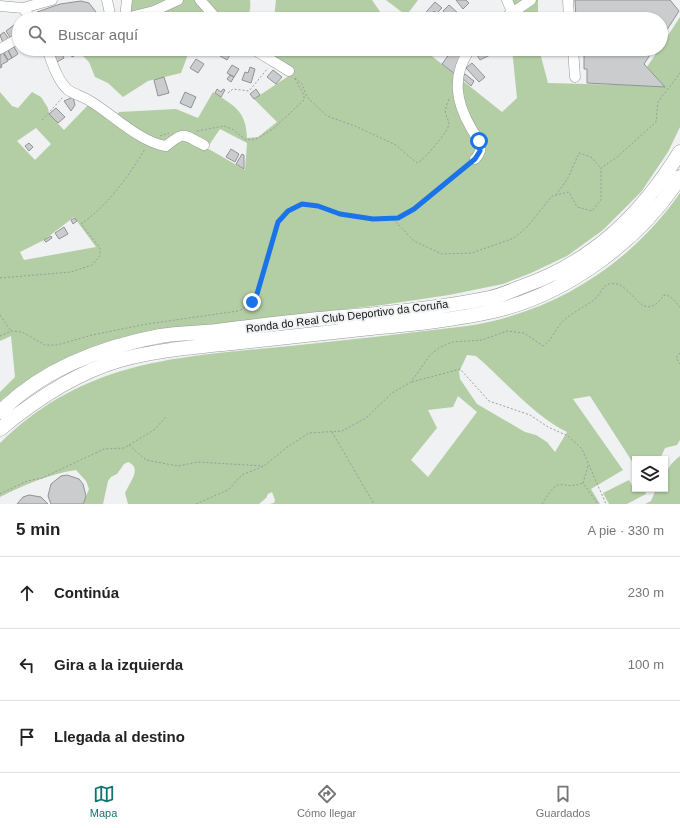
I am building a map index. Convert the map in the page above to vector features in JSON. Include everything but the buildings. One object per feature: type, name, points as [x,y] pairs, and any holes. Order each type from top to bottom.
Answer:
[{"type":"highway","name":"Ronda do Real Club Deportivo da Coruña","points":[[0,412],[8,403],[50,375],[82,358],[160,336],[414,310],[491,298],[540,280],[585,256],[617,232],[661,182],[680,152]]},
{"type":"highway","name":"Ronda do Real Club Deportivo da Coruña","points":[[0,429],[26,407],[71,379],[119,360],[165,350],[460,317],[496,311],[529,299],[570,281],[612,253],[642,224],[680,177]]},
{"type":"street","points":[[0,6],[23,8],[52,0]]},
{"type":"street","points":[[107,0],[110,12]]},
{"type":"street","points":[[125,12],[127,0]]},
{"type":"street","points":[[150,12],[178,0]]},
{"type":"street","points":[[200,0],[211,12]]},
{"type":"street","points":[[507,0],[512,12],[531,0]]},
{"type":"street","points":[[568,0],[569,12]]},
{"type":"street","points":[[23,8],[26,12]]},
{"type":"street","points":[[0,50],[12,42]]},
{"type":"street","points":[[50,56],[63,83],[69,90],[88,99],[139,135],[166,146],[177,136],[182,135],[204,145]]},
{"type":"street","points":[[265,56],[291,74]]},
{"type":"street","points":[[466,56],[463,62],[457,86],[458,101],[479,141],[480,151],[475,159]]},
{"type":"street","points":[[574,56],[575,77]]},
{"type":"path","points":[[228,93],[233,89],[249,91],[253,88],[273,61]]},
{"type":"path","points":[[601,168],[616,158],[656,122],[658,102],[680,73]]},
{"type":"path","points":[[291,74],[302,84],[307,98],[327,116],[356,126],[396,145],[417,163],[425,158],[432,146],[447,131],[449,124],[445,114],[446,109],[457,86]]},
{"type":"path","points":[[191,131],[205,131],[224,126],[232,129],[246,140],[256,139],[273,128],[304,100],[304,95],[291,74]]},
{"type":"path","points":[[42,120],[69,90]]},
{"type":"path","points":[[0,278],[20,275],[71,272],[92,265],[100,256],[100,248],[82,224],[95,214],[114,191],[150,140],[170,132]]},
{"type":"path","points":[[392,218],[414,241],[442,254],[472,253],[514,238],[527,227],[552,196],[555,196],[569,192],[577,207],[592,211],[601,200],[601,168],[591,157],[579,153],[568,178],[555,196]]},
{"type":"path","points":[[0,336],[11,331],[22,332],[45,345],[57,345],[92,335],[147,324],[238,311],[246,308],[257,294],[278,222],[288,211],[302,204],[318,206],[347,215],[373,219],[398,218],[414,209],[475,159]]},
{"type":"path","points":[[411,382],[430,355],[439,348],[452,342],[482,340],[507,331],[517,331],[524,333],[543,346],[548,343],[562,322],[595,299],[603,288],[609,284],[621,286],[645,307],[657,304],[664,295],[667,295],[672,297],[680,307]]},
{"type":"path","points":[[0,315],[11,331]]},
{"type":"path","points":[[680,353],[676,358],[680,364]]},
{"type":"path","points":[[196,504],[228,490],[242,475],[264,466],[286,448],[309,433],[342,431],[366,418],[392,393],[411,382],[460,369],[489,400],[530,415],[548,427],[568,436],[582,449],[606,504]]},
{"type":"path","points":[[0,494],[27,481],[42,478],[104,449],[124,448],[154,430],[166,417]]},
{"type":"path","points":[[332,431],[374,504]]},
{"type":"path","points":[[129,445],[146,460],[178,466],[198,462],[264,466]]},
{"type":"path","points":[[588,465],[584,483],[598,504]]},
{"type":"path","points":[[542,504],[554,485],[560,483],[573,486],[584,483]]},
{"type":"green space","points":[[130,0],[250,0],[249,12],[127,12]]},
{"type":"green space","points":[[276,0],[372,0],[380,12],[275,12]]},
{"type":"green space","points":[[386,0],[418,0],[409,12],[402,12]]},
{"type":"green space","points":[[505,0],[538,0],[538,12],[507,12]]},
{"type":"green space","points":[[680,17],[680,127],[668,152],[641,192],[603,230],[567,256],[503,284],[449,295],[382,305],[141,333],[103,344],[49,368],[32,378],[0,401],[0,392],[15,377],[11,336],[0,341],[0,92],[12,106],[18,108],[32,92],[41,97],[48,108],[49,114],[64,130],[90,103],[116,116],[119,112],[176,109],[198,118],[213,92],[238,110],[244,121],[247,138],[258,137],[277,122],[254,99],[290,75],[259,56],[432,56],[502,112],[517,98],[513,56],[541,56],[548,83],[664,86],[647,67],[654,56],[668,56],[668,35]],"holes":[[[36,128],[51,144],[35,160],[17,141]],[[220,129],[247,143],[245,170],[207,148]],[[74,217],[96,247],[24,260],[20,252],[44,240]]]},
{"type":"green space","points":[[83,56],[187,56],[181,73],[148,81],[123,97],[108,83],[95,77],[89,62]]},
{"type":"green space","points":[[680,193],[680,440],[677,445],[665,448],[661,456],[632,456],[632,461],[590,396],[573,399],[623,470],[591,489],[600,504],[269,504],[274,503],[275,500],[272,492],[268,494],[259,504],[128,504],[125,493],[135,472],[132,465],[128,462],[124,464],[117,474],[111,477],[108,481],[103,504],[83,504],[89,489],[86,481],[76,470],[37,480],[0,497],[0,443],[33,415],[66,394],[100,378],[135,367],[172,359],[467,326],[499,320],[530,310],[587,282],[638,242],[660,219]],"holes":[[[467,355],[476,356],[532,408],[543,417],[567,432],[555,452],[547,442],[536,435],[525,432],[477,404],[460,379],[459,372]],[[458,396],[477,412],[428,477],[411,460],[437,428],[428,410],[453,407]]]},
{"type":"green space","points":[[680,456],[680,504],[645,504],[651,501],[655,492],[668,492],[668,470],[672,463]]},
{"type":"green space","points":[[629,480],[632,486],[632,492],[645,492],[646,494],[627,504],[609,504],[603,493]]},
{"type":"route","points":[[252,302],[257,294],[278,222],[288,211],[302,204],[318,206],[340,214],[373,219],[398,218],[414,209],[475,159],[480,151],[479,141]]}]
